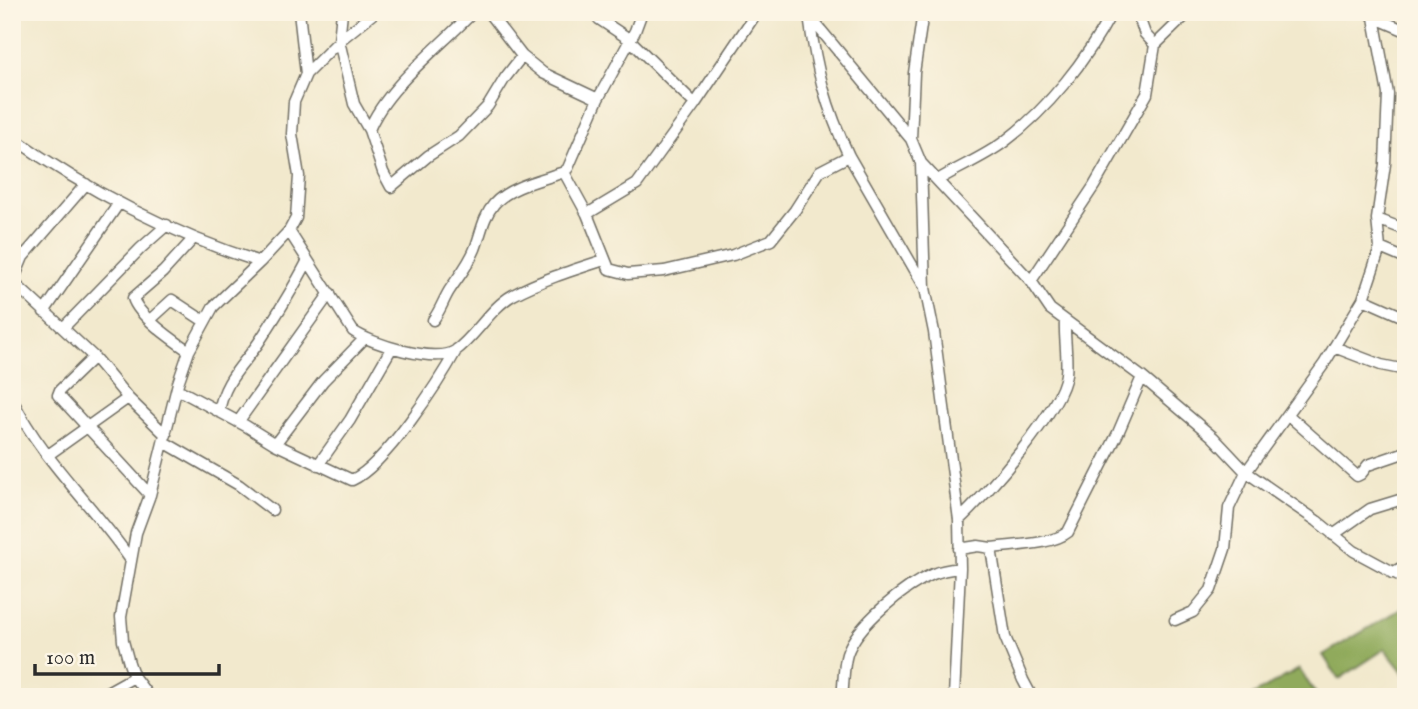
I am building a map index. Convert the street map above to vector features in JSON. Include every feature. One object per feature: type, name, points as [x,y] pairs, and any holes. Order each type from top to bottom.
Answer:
[{"type":"street","points":[[299,12],[306,74]]},
{"type":"street","points":[[342,12],[339,41],[354,104],[369,130],[391,187],[428,156],[459,136],[488,106],[522,57]]},
{"type":"street","points":[[149,697],[134,677],[123,641],[121,617],[136,533],[189,351],[213,307],[261,262],[289,231],[296,218],[299,176],[292,134],[294,102],[306,74],[339,41],[375,12]]},
{"type":"street","points":[[369,130],[384,103],[473,12]]},
{"type":"street","points":[[488,12],[522,57],[543,73],[598,99]]},
{"type":"street","points":[[594,12],[599,19],[629,39],[695,104]]},
{"type":"street","points":[[433,320],[465,271],[475,251],[485,218],[495,204],[506,195],[564,172],[642,12]]},
{"type":"street","points":[[587,214],[637,184],[757,12]]},
{"type":"street","points":[[911,139],[914,73],[923,12]]},
{"type":"street","points":[[937,180],[1002,144],[1035,117],[1070,75],[1112,12]]},
{"type":"street","points":[[1137,12],[1145,34],[1155,45]]},
{"type":"street","points":[[1031,281],[1094,186],[1146,94],[1155,45],[1189,12]]},
{"type":"street","points":[[807,14],[911,139],[921,163],[1031,281],[1050,309],[1142,377],[1213,437],[1247,472],[1353,551],[1406,579]]},
{"type":"street","points":[[807,14],[821,86],[849,156],[925,288]]},
{"type":"street","points":[[1373,14],[1406,31]]},
{"type":"street","points":[[1175,620],[1193,612],[1211,590],[1225,549],[1229,508],[1247,472],[1334,347],[1363,299],[1380,248],[1377,219],[1385,164],[1388,94],[1373,14]]},
{"type":"street","points":[[12,137],[38,156],[120,203],[192,239],[261,262]]},
{"type":"street","points":[[564,172],[587,214],[609,269],[628,274],[664,271],[733,255],[771,240],[820,172],[849,156]]},
{"type":"street","points":[[921,163],[925,288],[934,332],[959,520],[960,568],[954,697]]},
{"type":"street","points":[[86,184],[23,257],[12,281],[94,357],[165,439],[239,485],[272,510]]},
{"type":"street","points":[[44,312],[120,203]]},
{"type":"street","points":[[1377,219],[1406,230]]},
{"type":"street","points":[[63,328],[167,225]]},
{"type":"street","points":[[289,231],[353,331],[364,339],[391,349],[445,355],[457,349]]},
{"type":"street","points":[[189,351],[150,320],[138,308],[133,298],[158,278],[192,239]]},
{"type":"street","points":[[12,245],[23,257]]},
{"type":"street","points":[[1380,248],[1406,259]]},
{"type":"street","points":[[177,389],[275,444],[352,481],[363,474],[400,434],[430,394],[457,349],[511,296],[604,260]]},
{"type":"street","points":[[219,412],[222,393],[293,290],[307,262]]},
{"type":"street","points":[[238,422],[330,293]]},
{"type":"street","points":[[1363,299],[1406,318]]},
{"type":"street","points":[[150,320],[172,300],[204,321]]},
{"type":"street","points":[[959,520],[998,481],[1059,398],[1066,375],[1065,320]]},
{"type":"street","points":[[275,444],[323,381],[364,339]]},
{"type":"street","points":[[1334,347],[1381,365],[1406,370]]},
{"type":"street","points":[[318,465],[350,419],[391,349]]},
{"type":"street","points":[[94,357],[58,392],[149,495]]},
{"type":"street","points":[[959,549],[978,546],[991,548],[1063,537],[1118,433],[1142,377]]},
{"type":"street","points":[[48,455],[86,425],[128,398]]},
{"type":"street","points":[[12,399],[16,416],[105,522],[130,559]]},
{"type":"street","points":[[1288,415],[1357,476],[1368,465],[1406,452]]},
{"type":"street","points":[[1334,535],[1370,509],[1406,498]]},
{"type":"street","points":[[991,548],[1005,637],[1032,697]]},
{"type":"street","points":[[1392,573],[1406,565]]},
{"type":"street","points":[[842,697],[848,653],[853,641],[878,611],[917,582],[936,572],[960,568]]},
{"type":"street","points":[[98,697],[134,677]]},
{"type":"green space","points":[[1406,606],[1406,676],[1385,649],[1339,679],[1323,655]]},
{"type":"green space","points":[[1299,669],[1318,697],[1251,697],[1253,695]]}]
